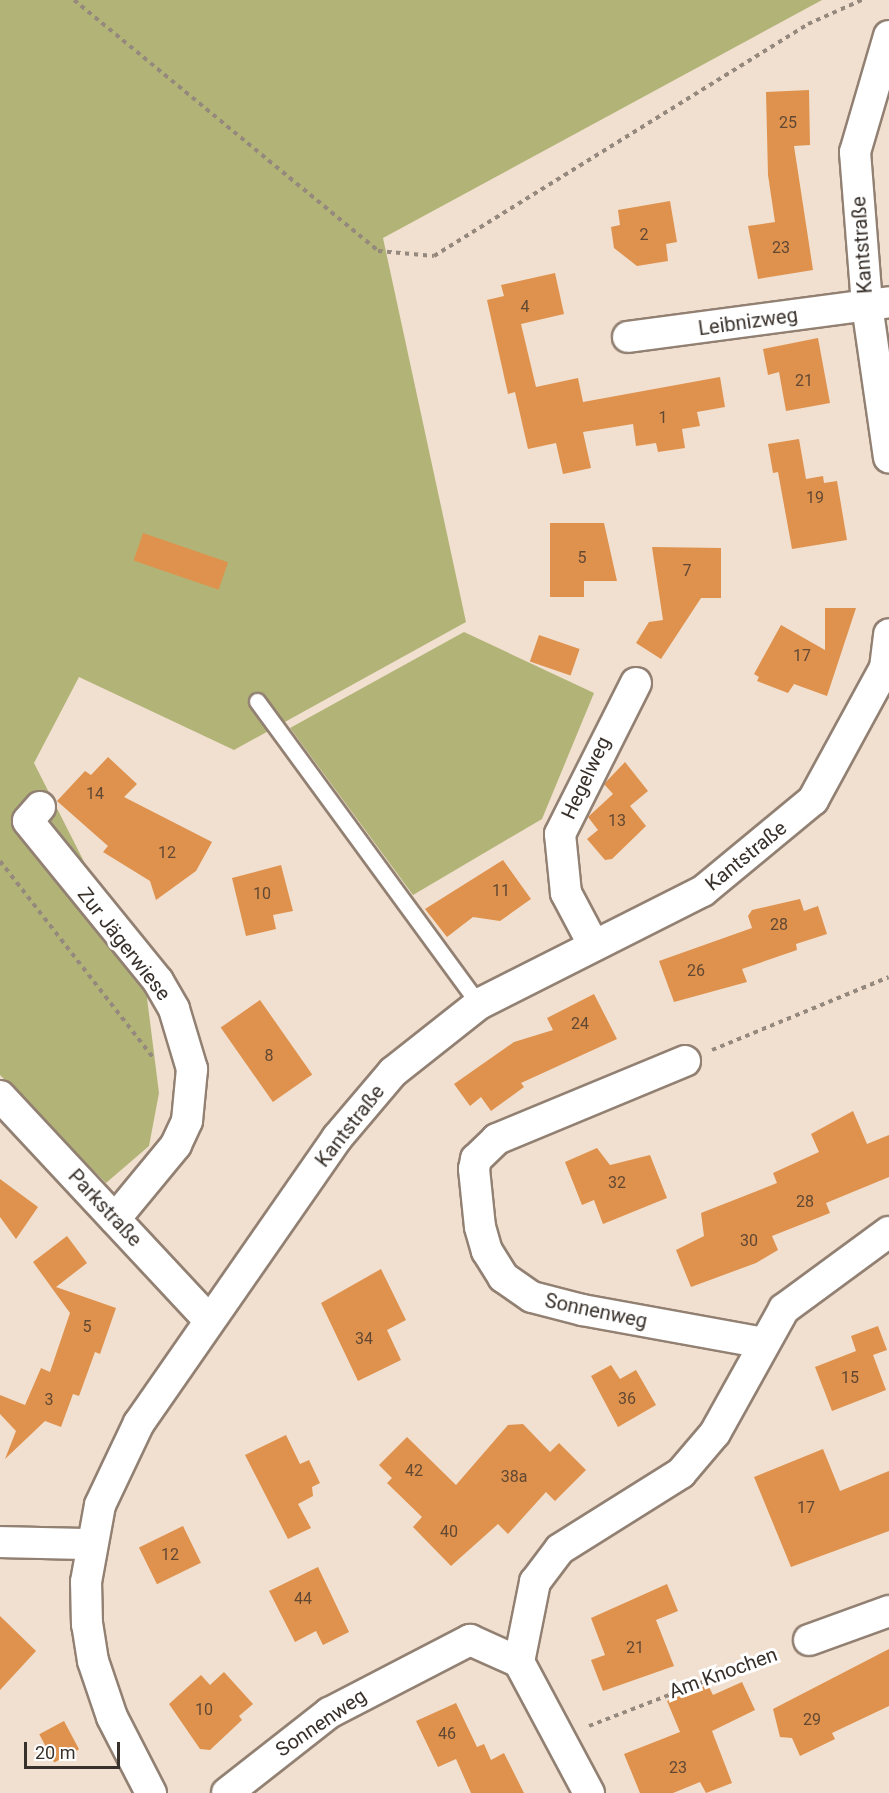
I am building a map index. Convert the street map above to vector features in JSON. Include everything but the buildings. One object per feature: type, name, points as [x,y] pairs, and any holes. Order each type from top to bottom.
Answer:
[{"type":"street","name":"Kantstraße","points":[[889,36],[855,152],[878,304],[889,457]]},
{"type":"street","name":"Leibnizweg","points":[[628,337],[878,304]]},
{"type":"street","name":"Kantstraße","points":[[151,1793],[112,1717],[93,1660],[87,1592],[91,1544],[100,1505],[139,1423],[337,1138],[393,1072],[479,1004],[593,944],[703,891],[813,800],[885,668],[889,634]]},
{"type":"street","name":"Hegelweg","points":[[593,944],[566,892],[560,834],[636,683]]},
{"type":"street","name":"Zur Jägerwiese","points":[[40,807],[28,821],[158,981],[174,1009],[192,1069],[187,1121],[176,1145],[115,1219]]},
{"type":"street","name":"Sonnenweg","points":[[685,1061],[497,1139],[476,1159],[474,1169],[480,1227],[487,1251],[503,1277],[532,1296],[582,1310],[763,1343]]},
{"type":"street","name":"Parkstraße","points":[[0,1096],[209,1320]]},
{"type":"street","points":[[589,1793],[558,1739],[519,1662],[526,1610],[544,1565],[560,1549],[681,1473],[715,1433],[763,1343],[784,1309],[889,1232]]},
{"type":"street","points":[[0,1542],[91,1544]]},
{"type":"street","points":[[809,1640],[889,1611]]},
{"type":"street","name":"Sonnenweg","points":[[226,1793],[329,1713],[470,1640],[519,1662]]},
{"type":"lane","points":[[257,701],[479,1004]]},
{"type":"path","points":[[74,0],[378,251],[434,256],[808,24],[862,0]]},
{"type":"path","points":[[0,861],[161,1069]]},
{"type":"path","points":[[685,1061],[889,977]]},
{"type":"path","name":"Am Knochen","points":[[558,1739],[809,1640]]},
{"type":"green space","points":[[0,0],[822,0],[383,238],[466,622],[234,750],[79,677],[34,763],[145,982],[159,1093],[149,1146],[106,1183],[0,1075]]},
{"type":"green space","points":[[464,632],[594,693],[542,819],[413,895],[290,728]]}]
